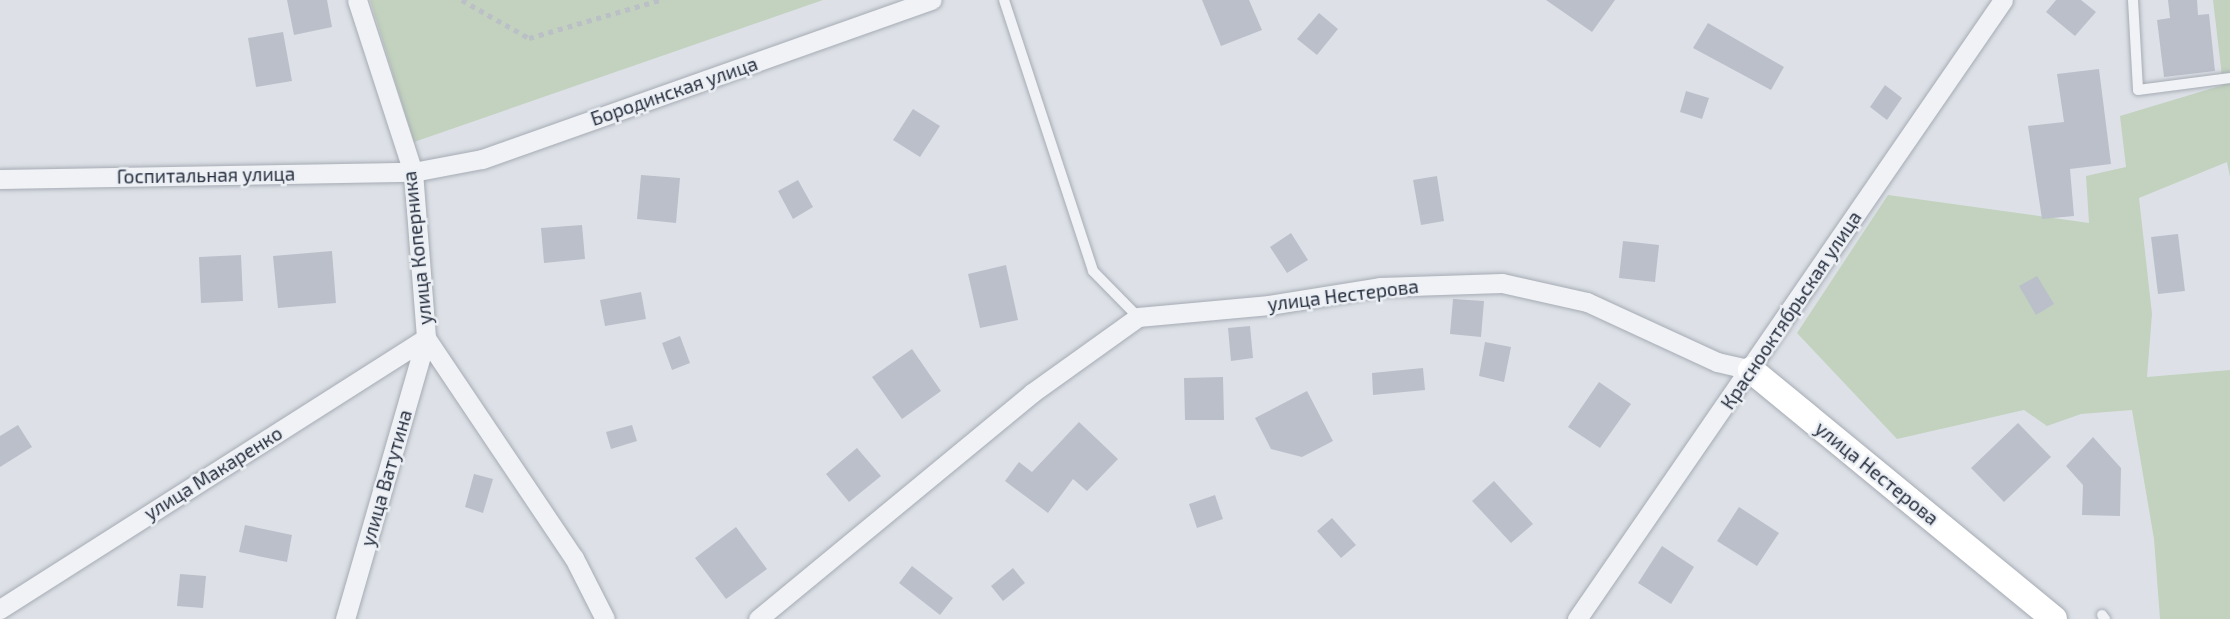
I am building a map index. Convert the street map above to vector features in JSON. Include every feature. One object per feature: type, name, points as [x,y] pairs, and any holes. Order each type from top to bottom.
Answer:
[{"type":"street","name":"улица Коперника","points":[[357,0],[412,172],[426,338],[574,558],[605,619]]},
{"type":"street","name":"Бородинская улица","points":[[412,172],[482,159],[932,0]]},
{"type":"street","name":"Краснооктябрьская улица","points":[[1577,619],[1751,370],[2003,0]]},
{"type":"street","name":"Госпитальная улица","points":[[0,179],[412,172]]},
{"type":"street","name":"улица Нестерова","points":[[1139,317],[1269,305],[1380,287],[1502,283],[1587,302],[1717,362],[1751,370],[2054,619]]},
{"type":"street","points":[[758,619],[1032,393],[1139,317]]},
{"type":"street","name":"улица Макаренко","points":[[0,609],[426,338]]},
{"type":"street","name":"улица Ватутина","points":[[345,619],[426,338]]},
{"type":"lane","points":[[1004,0],[1093,271],[1139,317]]},
{"type":"lane","points":[[2133,0],[2138,90],[2230,78]]},
{"type":"path","points":[[462,0],[529,37],[660,0]]},
{"type":"green space","points":[[370,0],[823,0],[414,142]]},
{"type":"green space","points":[[2213,0],[2230,0],[2230,177],[2227,162],[2139,198],[2152,314],[2147,377],[2230,370],[2230,619],[2160,619],[2154,539],[2132,410],[2081,414],[2047,426],[2024,410],[1897,439],[1797,333],[1888,195],[2089,223],[2086,176],[2126,167],[2120,116],[2223,85]]},
{"type":"building","points":[[287,0],[327,0],[332,27],[294,35]]},
{"type":"building","points":[[1202,0],[1249,0],[1262,30],[1221,46]]},
{"type":"building","points":[[1546,0],[1615,0],[1592,32]]},
{"type":"building","points":[[2056,0],[2081,0],[2096,12],[2075,36],[2046,12]]},
{"type":"building","points":[[2168,0],[2197,0],[2198,15],[2209,14],[2215,71],[2164,77],[2157,20],[2170,18]]},
{"type":"building","points":[[1319,13],[1338,29],[1317,55],[1297,39]]},
{"type":"building","points":[[1708,23],[1784,67],[1771,90],[1693,48]]},
{"type":"building","points":[[283,32],[292,81],[256,87],[248,38]]},
{"type":"building","points":[[2099,69],[2111,164],[2070,169],[2074,216],[2042,219],[2028,126],[2064,122],[2057,74]]},
{"type":"building","points":[[1885,85],[1902,98],[1887,120],[1870,107]]},
{"type":"building","points":[[1686,91],[1709,98],[1702,119],[1680,112]]},
{"type":"building","points":[[913,109],[940,126],[920,157],[893,140]]},
{"type":"building","points":[[641,175],[680,178],[676,223],[637,219]]},
{"type":"building","points":[[1437,176],[1444,221],[1421,225],[1413,180]]},
{"type":"building","points":[[798,180],[813,207],[793,219],[778,191]]},
{"type":"building","points":[[582,225],[585,259],[544,263],[541,228]]},
{"type":"building","points":[[1291,233],[1308,260],[1287,273],[1270,247]]},
{"type":"building","points":[[2178,234],[2185,291],[2158,294],[2151,237]]},
{"type":"building","points":[[1623,241],[1659,245],[1655,282],[1619,278]]},
{"type":"building","points":[[332,251],[336,303],[278,308],[273,256]]},
{"type":"building","points":[[241,255],[243,301],[201,303],[199,257]]},
{"type":"building","points":[[1006,265],[1018,320],[980,328],[968,274]]},
{"type":"building","points":[[2037,276],[2054,304],[2036,315],[2019,286]]},
{"type":"building","points":[[641,292],[646,319],[605,326],[600,300]]},
{"type":"building","points":[[1453,299],[1484,301],[1481,337],[1450,334]]},
{"type":"building","points":[[1250,326],[1253,358],[1231,361],[1228,328]]},
{"type":"building","points":[[680,336],[690,363],[672,370],[662,343]]},
{"type":"building","points":[[1485,342],[1511,347],[1504,382],[1479,376]]},
{"type":"building","points":[[912,349],[941,391],[902,419],[872,377]]},
{"type":"building","points":[[1423,368],[1425,390],[1373,395],[1372,373]]},
{"type":"building","points":[[1223,377],[1224,420],[1185,420],[1184,378]]},
{"type":"building","points":[[1599,382],[1631,404],[1600,448],[1568,427]]},
{"type":"building","points":[[1307,391],[1333,441],[1302,457],[1271,449],[1255,418]]},
{"type":"building","points":[[1079,422],[1118,459],[1087,491],[1073,479],[1048,513],[1005,481],[1019,462],[1032,472]]},
{"type":"building","points":[[2018,423],[2051,457],[2004,502],[1971,468]]},
{"type":"building","points":[[18,425],[32,447],[0,467],[0,436]]},
{"type":"building","points":[[632,425],[637,441],[611,449],[606,432]]},
{"type":"building","points":[[2093,437],[2121,468],[2120,516],[2082,515],[2083,485],[2066,466]]},
{"type":"building","points":[[857,448],[881,476],[849,502],[826,474]]},
{"type":"building","points":[[474,474],[493,479],[483,513],[465,507]]},
{"type":"building","points":[[1494,481],[1533,524],[1511,543],[1472,501]]},
{"type":"building","points":[[1215,495],[1223,519],[1197,528],[1189,504]]},
{"type":"building","points":[[1739,507],[1779,533],[1757,566],[1717,541]]},
{"type":"building","points":[[1332,518],[1356,545],[1341,558],[1317,531]]},
{"type":"building","points":[[245,525],[292,535],[287,562],[239,552]]},
{"type":"building","points":[[736,527],[767,569],[726,599],[695,558]]},
{"type":"building","points":[[1662,546],[1694,567],[1671,604],[1638,583]]},
{"type":"building","points":[[912,566],[953,598],[940,615],[899,583]]},
{"type":"building","points":[[1013,568],[1025,583],[1003,601],[991,586]]},
{"type":"building","points":[[180,574],[206,576],[203,608],[177,606]]}]
